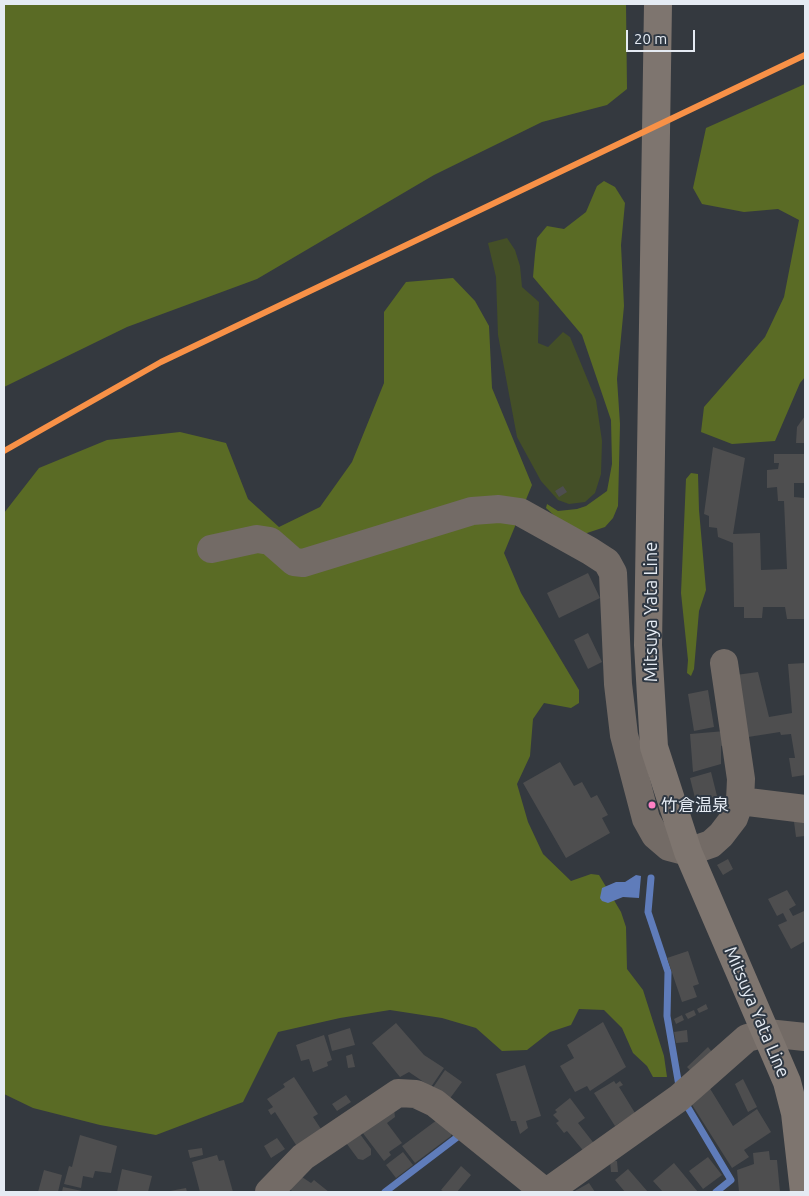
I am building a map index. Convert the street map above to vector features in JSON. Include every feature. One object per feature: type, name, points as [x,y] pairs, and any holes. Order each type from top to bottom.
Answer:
[{"type":"main road","name":"Mitsuya Yata Line","points":[[658,4],[648,645],[654,747],[688,852],[787,1082],[795,1113],[804,1192]]},
{"type":"street","points":[[211,548],[239,541],[264,540],[270,541],[294,562],[303,563],[472,511],[499,509],[520,512],[590,550],[607,562],[612,573],[618,684],[624,734],[646,819],[655,836],[670,847],[688,852],[711,844],[722,835],[734,818],[740,801],[742,779],[724,663]]},
{"type":"street","points":[[740,801],[805,809]]},
{"type":"street","points":[[269,1192],[303,1157],[398,1093],[416,1094],[435,1102],[546,1192],[679,1098],[747,1038],[767,1033],[805,1037]]},
{"type":"green space","points":[[4,4],[626,4],[627,89],[607,105],[542,122],[434,175],[257,279],[127,327],[4,387]]},
{"type":"green space","points":[[805,84],[805,377],[800,383],[775,441],[732,444],[701,432],[704,407],[765,337],[784,297],[799,220],[778,209],[744,212],[702,204],[693,188],[706,128]]},
{"type":"green space","points":[[604,181],[615,187],[625,203],[621,245],[624,306],[617,379],[620,424],[618,506],[613,518],[605,527],[584,534],[566,526],[546,508],[547,504],[558,511],[577,509],[586,506],[607,491],[612,464],[611,420],[582,335],[533,277],[537,238],[547,226],[564,229],[586,212],[597,186]]},
{"type":"green space","points":[[507,238],[515,250],[520,266],[522,287],[539,302],[538,343],[548,347],[563,332],[570,337],[596,400],[602,441],[601,474],[595,493],[585,502],[569,504],[558,500],[541,481],[517,437],[498,335],[496,277],[488,243]]},
{"type":"green space","points":[[453,278],[475,301],[489,326],[492,388],[532,485],[504,553],[521,593],[579,690],[579,703],[571,708],[544,703],[533,719],[530,756],[517,784],[528,822],[543,854],[571,881],[591,874],[599,875],[621,912],[626,927],[627,969],[643,990],[664,1056],[667,1077],[653,1077],[647,1066],[633,1053],[622,1028],[604,1010],[579,1009],[571,1025],[550,1032],[527,1050],[502,1051],[476,1028],[442,1018],[390,1010],[340,1018],[278,1032],[243,1102],[156,1135],[100,1125],[33,1108],[4,1094],[4,513],[39,468],[107,440],[180,432],[226,443],[248,499],[279,527],[320,507],[352,462],[384,383],[384,312],[406,282]]},
{"type":"green space","points":[[691,473],[698,474],[706,590],[699,611],[694,669],[691,676],[687,673],[688,660],[681,593],[686,479]]},
{"type":"water","points":[[636,875],[641,876],[639,898],[623,897],[608,903],[602,901],[600,898],[602,888],[616,882],[625,882]]},
{"type":"building","points":[[805,416],[805,443],[796,443],[797,427]]},
{"type":"building","points":[[713,447],[745,458],[733,534],[760,533],[761,570],[787,569],[784,501],[778,501],[777,487],[767,488],[767,470],[778,469],[779,463],[774,463],[774,454],[805,454],[805,483],[794,483],[794,497],[805,498],[805,619],[787,619],[785,607],[763,607],[762,618],[744,618],[744,607],[734,607],[733,543],[718,537],[717,528],[709,527],[709,516],[704,514]]},
{"type":"building","points":[[563,486],[567,492],[559,497],[555,491]]},
{"type":"building","points":[[588,573],[600,598],[559,618],[547,593]]},
{"type":"building","points":[[588,633],[602,662],[588,669],[574,640]]},
{"type":"building","points":[[805,663],[805,775],[792,777],[789,758],[795,758],[791,734],[781,735],[780,732],[748,737],[736,675],[758,672],[769,717],[792,713],[788,664]]},
{"type":"building","points":[[708,690],[714,727],[694,731],[688,694]]},
{"type":"building","points":[[725,731],[724,745],[721,746],[721,764],[693,772],[690,734]]},
{"type":"building","points":[[560,762],[574,786],[582,782],[591,798],[597,795],[608,815],[602,818],[610,833],[566,858],[523,783]]},
{"type":"building","points":[[711,772],[717,796],[696,802],[690,778]]},
{"type":"building","points":[[793,814],[805,816],[805,836],[796,837]]},
{"type":"building","points":[[728,859],[733,869],[723,875],[717,865]]},
{"type":"building","points":[[787,890],[796,905],[789,909],[793,916],[804,911],[805,913],[805,941],[791,949],[778,925],[787,921],[783,913],[777,916],[768,899]]},
{"type":"building","points":[[688,951],[699,984],[693,986],[697,997],[682,1002],[667,958]]},
{"type":"building","points":[[706,1004],[708,1009],[699,1013],[697,1009]]},
{"type":"building","points":[[694,1010],[696,1015],[688,1019],[685,1014]]},
{"type":"building","points":[[682,1015],[684,1020],[676,1024],[674,1019]]},
{"type":"building","points":[[603,1022],[626,1067],[590,1091],[587,1086],[575,1092],[560,1066],[574,1058],[567,1045]]},
{"type":"building","points":[[396,1023],[424,1055],[444,1068],[431,1087],[409,1072],[400,1077],[372,1043]]},
{"type":"building","points":[[350,1028],[355,1045],[332,1051],[328,1035]]},
{"type":"building","points":[[687,1030],[688,1042],[676,1043],[674,1032]]},
{"type":"building","points":[[324,1035],[332,1060],[327,1062],[328,1066],[313,1072],[309,1059],[301,1061],[296,1045]]},
{"type":"building","points":[[708,1047],[712,1052],[692,1072],[687,1067]]},
{"type":"building","points":[[352,1054],[355,1067],[348,1068],[346,1056]]},
{"type":"building","points":[[525,1065],[541,1116],[526,1121],[528,1128],[520,1134],[516,1121],[511,1121],[496,1074]]},
{"type":"building","points":[[445,1070],[462,1082],[448,1101],[432,1089]]},
{"type":"building","points":[[294,1077],[318,1114],[313,1117],[323,1132],[298,1148],[275,1112],[271,1115],[268,1110],[273,1107],[267,1099],[285,1087],[283,1084]]},
{"type":"building","points":[[743,1079],[757,1107],[748,1112],[735,1084]]},
{"type":"building","points":[[614,1081],[616,1084],[620,1081],[623,1085],[619,1087],[635,1113],[615,1126],[594,1093]]},
{"type":"building","points":[[709,1087],[733,1126],[757,1109],[771,1132],[744,1150],[749,1157],[732,1168],[689,1100]]},
{"type":"building","points":[[346,1095],[351,1102],[337,1111],[332,1104]]},
{"type":"building","points":[[570,1098],[585,1118],[578,1123],[596,1146],[586,1154],[567,1131],[564,1133],[556,1123],[559,1121],[553,1115],[557,1112],[555,1110]]},
{"type":"building","points":[[394,1109],[395,1117],[387,1123],[402,1143],[389,1152],[391,1155],[384,1161],[359,1128]]},
{"type":"building","points":[[441,1117],[452,1130],[451,1136],[415,1163],[402,1146]]},
{"type":"building","points":[[357,1130],[371,1149],[371,1155],[363,1160],[358,1159],[344,1140]]},
{"type":"building","points":[[80,1135],[117,1146],[111,1173],[95,1171],[93,1178],[83,1176],[81,1188],[64,1184],[69,1166],[72,1167]]},
{"type":"building","points":[[277,1138],[285,1149],[271,1158],[264,1146]]},
{"type":"building","points":[[202,1148],[203,1155],[190,1158],[188,1150]]},
{"type":"building","points":[[769,1151],[770,1160],[777,1160],[780,1192],[739,1192],[737,1170],[754,1164],[753,1153]]},
{"type":"building","points":[[403,1152],[413,1165],[396,1178],[386,1165]]},
{"type":"building","points":[[217,1155],[219,1161],[224,1160],[233,1192],[200,1192],[192,1162]]},
{"type":"building","points":[[708,1157],[722,1175],[703,1189],[689,1171]]},
{"type":"building","points":[[610,1161],[617,1161],[618,1172],[611,1172]]},
{"type":"building","points":[[674,1163],[698,1192],[663,1192],[653,1181]]},
{"type":"building","points":[[461,1166],[471,1175],[457,1192],[444,1192],[441,1190]]},
{"type":"building","points":[[122,1169],[152,1176],[148,1192],[117,1192]]},
{"type":"building","points":[[628,1169],[648,1192],[625,1192],[615,1180]]},
{"type":"building","points":[[44,1170],[62,1175],[58,1192],[38,1192]]},
{"type":"building","points":[[299,1175],[311,1183],[314,1180],[329,1192],[293,1192],[290,1189]]},
{"type":"building","points":[[589,1183],[595,1192],[573,1192]]},
{"type":"building","points":[[63,1187],[82,1191],[82,1192],[62,1192]]},
{"type":"building","points":[[186,1188],[187,1192],[170,1192],[170,1191]]},
{"type":"waterway","points":[[651,878],[648,912],[668,972],[667,1016],[679,1086]]},
{"type":"waterway","points":[[684,1101],[731,1180],[716,1192]]},
{"type":"waterway","points":[[385,1192],[460,1135],[462,1137]]},
{"type":"transit line","points":[[4,451],[161,362],[805,55]]},
{"type":"place","name":"竹倉温泉","points":[[652,805]]}]
